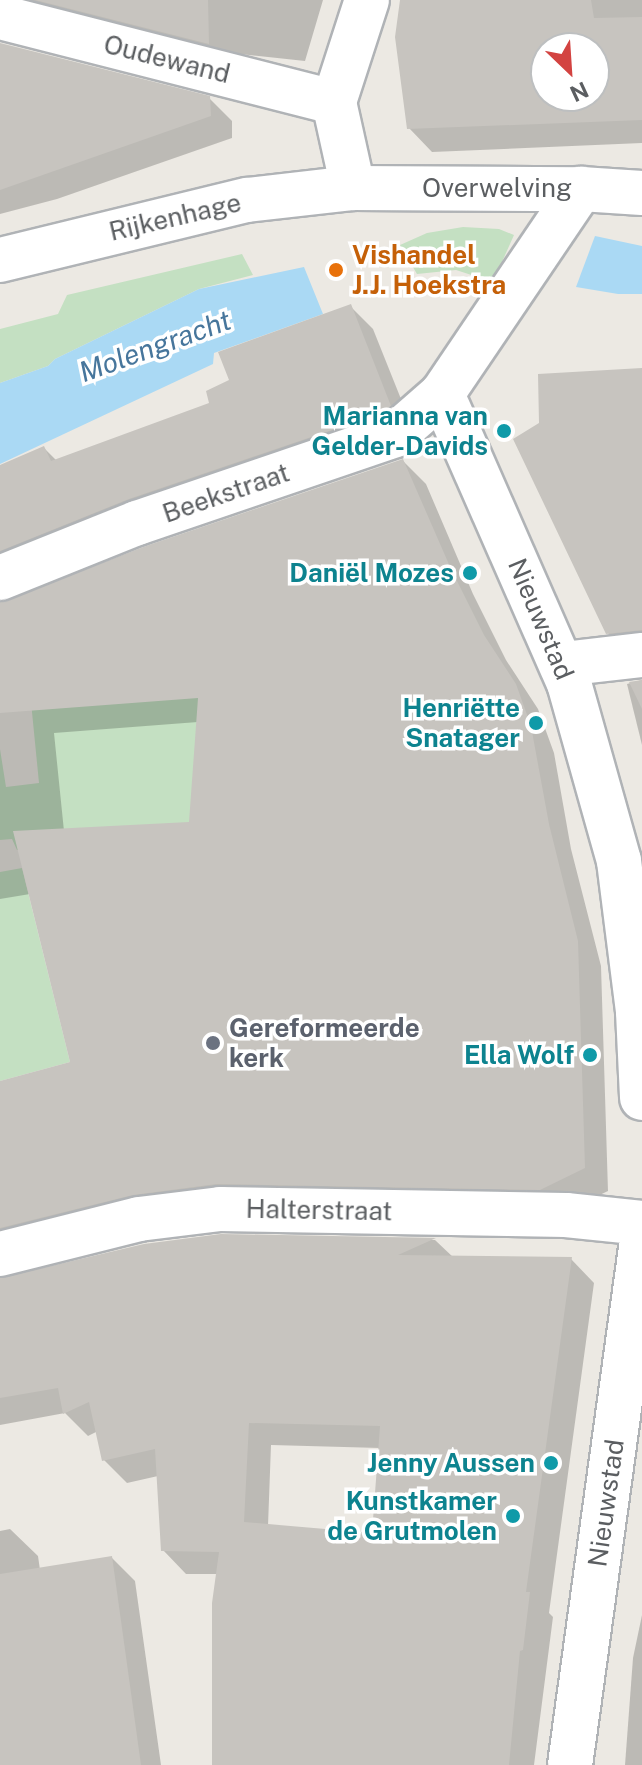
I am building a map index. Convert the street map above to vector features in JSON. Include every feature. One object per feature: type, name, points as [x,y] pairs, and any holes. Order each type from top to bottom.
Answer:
[{"type":"street","points":[[353,188],[334,102],[367,0]]},
{"type":"street","name":"Oudewand","points":[[0,17],[334,102]]},
{"type":"street","name":"Overwelving","points":[[353,188],[581,189],[642,193]]},
{"type":"street","name":"Rijkenhage","points":[[0,260],[247,200],[353,188]]},
{"type":"street","points":[[442,394],[581,189]]},
{"type":"street","name":"Beekstraat","points":[[0,578],[137,523],[395,435],[442,394]]},
{"type":"street","name":"Nieuwstad","points":[[442,394],[563,664],[619,861],[638,1012],[642,1098]]},
{"type":"street","points":[[563,664],[642,655]]},
{"type":"street","name":"Halterstraat","points":[[0,1254],[139,1219],[220,1209],[566,1215],[642,1223]]},
{"type":"street","name":"Nieuwstad","points":[[570,1765],[642,1241]]},
{"type":"green space","points":[[463,227],[499,229],[514,235],[493,282],[456,270],[417,274],[400,245],[427,233]]},
{"type":"green space","points":[[242,254],[253,275],[199,289],[55,359],[48,366],[0,383],[0,329],[58,314],[67,295]]},
{"type":"green space","points":[[237,686],[189,826],[17,850],[12,839],[0,840],[0,749],[6,787],[39,783],[31,702],[88,706]]},
{"type":"green space","points":[[22,868],[70,1062],[0,1081],[0,872]]},
{"type":"water","points":[[595,236],[642,246],[642,294],[618,294],[576,287]]},
{"type":"water","name":"Molengracht","points":[[304,267],[323,314],[214,353],[213,364],[0,464],[0,383],[48,366],[55,359],[199,289]]},
{"type":"building","points":[[35,0],[208,0],[209,44]]},
{"type":"building","points":[[400,0],[591,0],[594,18],[642,17],[642,120],[407,129],[395,37]]},
{"type":"building","points":[[0,43],[210,96],[211,116],[0,190]]},
{"type":"building","points":[[351,304],[391,406],[382,413],[129,499],[0,551],[0,465],[44,446],[51,461],[209,403],[206,391],[229,380],[218,352]]},
{"type":"building","points":[[642,368],[642,630],[606,634],[513,439],[539,423],[538,374]]},
{"type":"building","points":[[403,459],[484,635],[516,684],[531,726],[549,824],[578,941],[585,1168],[540,1190],[217,1184],[133,1195],[0,1228],[0,1081],[70,1062],[13,831],[189,822],[198,698],[0,713],[0,602],[146,546]]},
{"type":"building","points":[[642,680],[642,709],[629,682]]},
{"type":"building","points":[[221,1234],[436,1238],[398,1255],[572,1257],[526,1592],[530,1592],[523,1650],[520,1651],[509,1765],[212,1765],[212,1603],[219,1552],[161,1551],[155,1449],[102,1461],[89,1402],[63,1414],[58,1388],[0,1398],[0,1278],[144,1244]],"holes":[[[249,1423],[380,1426],[372,1533],[244,1522]]]},
{"type":"building","points":[[112,1556],[141,1765],[0,1765],[0,1574]]},
{"type":"place","name":"Vishandel J.J. Hoekstra","points":[[336,270]]},
{"type":"place","name":"Marianna van Gelder-Davids","points":[[504,431]]},
{"type":"place","name":"Daniël Mozes","points":[[470,573]]},
{"type":"place","name":"Henriëtte Snatager","points":[[536,723]]},
{"type":"place","name":"Gereformeerde kerk","points":[[213,1043]]},
{"type":"place","name":"Ella Wolf","points":[[590,1055]]},
{"type":"place","name":"Jenny Aussen","points":[[551,1463]]},
{"type":"place","name":"Kunstkamer de Grutmolen","points":[[513,1516]]}]
